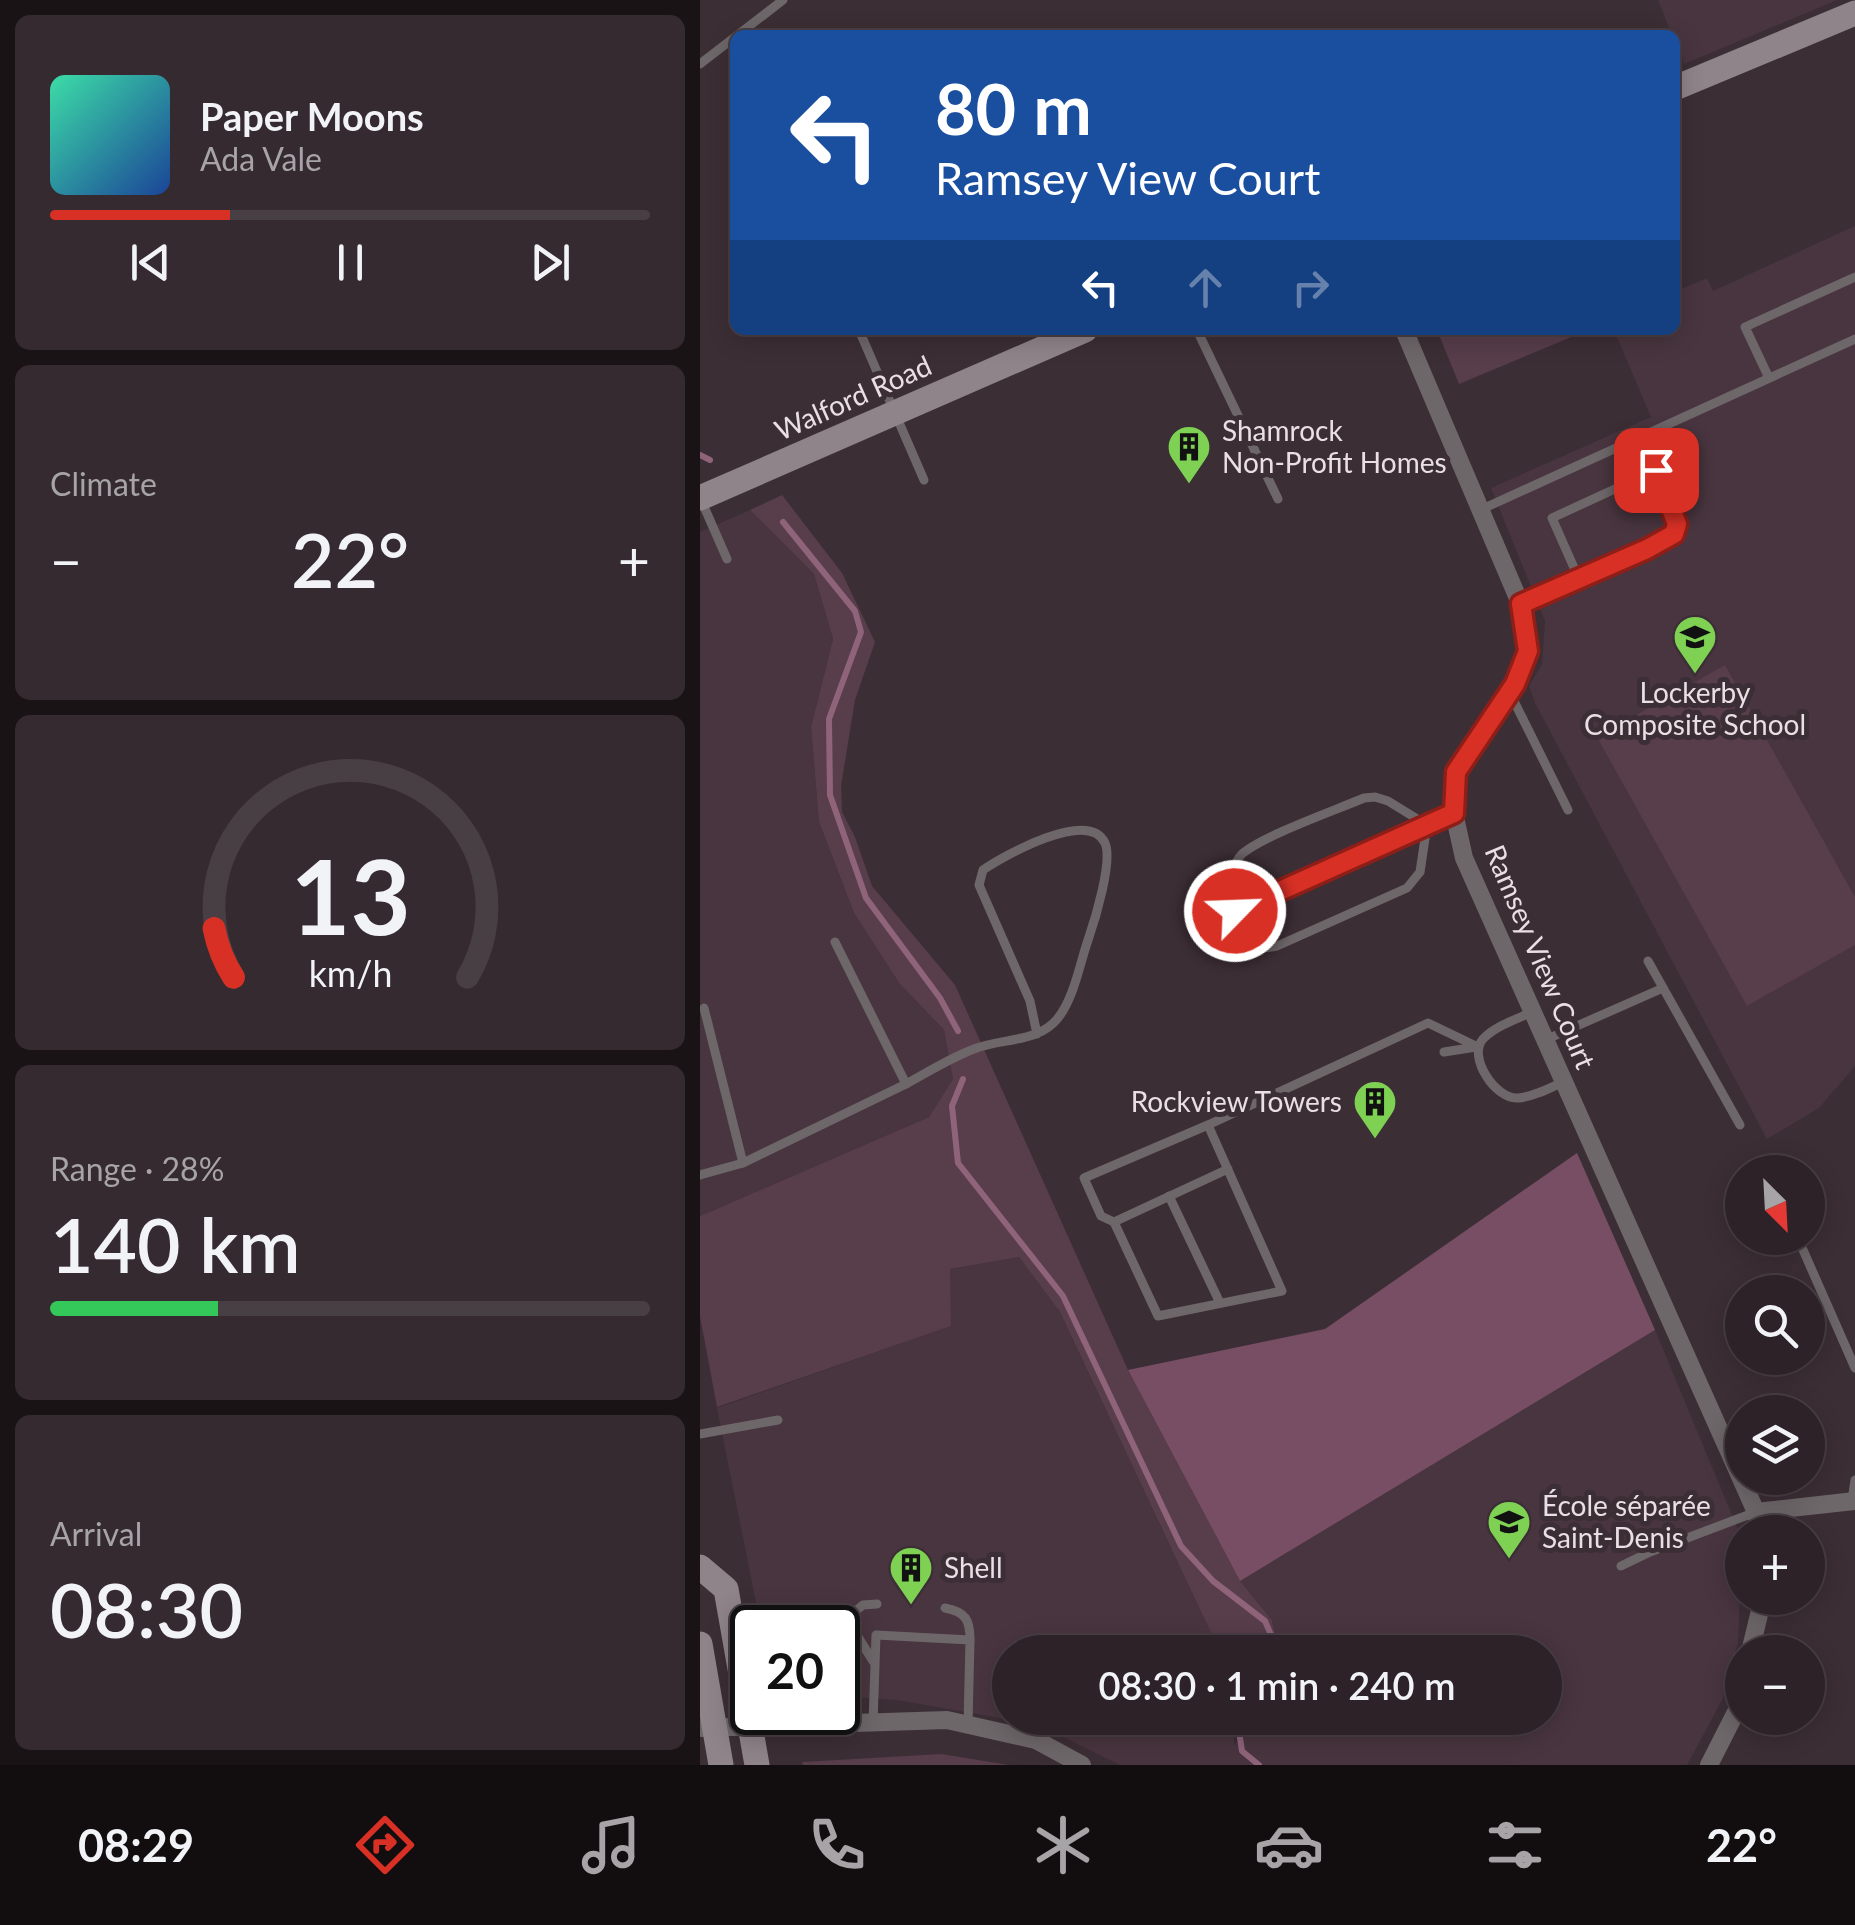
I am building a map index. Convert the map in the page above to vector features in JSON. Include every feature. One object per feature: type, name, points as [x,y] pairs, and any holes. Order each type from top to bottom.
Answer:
[{"type":"street","points":[[1680,86],[1855,12]]},
{"type":"street","name":"Walford Road","points":[[700,498],[1073,335]]},
{"type":"street","name":"Ramsey View Court","points":[[1406,335],[1521,604],[1528,651],[1510,692],[1456,772],[1454,813],[1464,858],[1757,1515]]},
{"type":"street","points":[[1756,1512],[1854,1501]]},
{"type":"street","points":[[700,1567],[726,1590],[730,1613]]},
{"type":"street","points":[[700,1644],[708,1728],[721,1765]]},
{"type":"street","points":[[860,1723],[948,1720],[1036,1740],[1082,1765]]},
{"type":"street","points":[[1709,1765],[1725,1734]]},
{"type":"street","points":[[751,1735],[757,1765]]},
{"type":"lane","points":[[744,30],[783,0]]},
{"type":"lane","points":[[700,64],[730,41]]},
{"type":"lane","points":[[1768,378],[1745,326],[1855,277]]},
{"type":"lane","points":[[861,335],[924,480]]},
{"type":"lane","points":[[1199,335],[1278,498]]},
{"type":"lane","points":[[1480,510],[1855,339]]},
{"type":"lane","points":[[1521,604],[1674,534],[1677,524],[1640,435]]},
{"type":"lane","points":[[1579,579],[1552,518],[1656,470]]},
{"type":"lane","points":[[700,498],[726,559]]},
{"type":"lane","points":[[1510,692],[1568,810]]},
{"type":"lane","points":[[1364,798],[1388,801],[1427,825],[1420,872],[1407,888],[1277,946],[1265,949],[1250,944],[1240,930],[1231,877],[1242,854],[1258,844],[1364,798]]},
{"type":"lane","points":[[1235,911],[1454,813]]},
{"type":"lane","points":[[700,1175],[742,1163],[978,1047],[1038,1034],[1058,1018],[1096,918],[1108,854],[1096,832],[1080,829],[1051,836],[983,870],[980,885],[1030,1001],[1038,1034]]},
{"type":"lane","points":[[835,942],[906,1084]]},
{"type":"lane","points":[[1648,961],[1740,1125]]},
{"type":"lane","points":[[1545,1040],[1663,988]]},
{"type":"lane","points":[[704,1008],[742,1163]]},
{"type":"lane","points":[[1532,1012],[1484,1038],[1478,1047],[1480,1061],[1494,1086],[1506,1096],[1517,1098],[1564,1082]]},
{"type":"lane","points":[[1208,1125],[1282,1291],[1158,1316],[1114,1222],[1101,1216],[1084,1178],[1428,1023],[1478,1047]]},
{"type":"lane","points":[[1444,1052],[1478,1047]]},
{"type":"lane","points":[[1114,1222],[1228,1169]]},
{"type":"lane","points":[[1169,1196],[1220,1303]]},
{"type":"lane","points":[[1805,1255],[1855,1368]]},
{"type":"lane","points":[[700,1434],[778,1420]]},
{"type":"lane","points":[[1854,1501],[1855,1480]]},
{"type":"lane","points":[[1620,1566],[1756,1512]]},
{"type":"lane","points":[[875,1664],[858,1637],[853,1613],[863,1605],[876,1604]]},
{"type":"lane","points":[[945,1608],[964,1615],[970,1624],[968,1724]]},
{"type":"lane","points":[[873,1722],[876,1636],[970,1640]]},
{"type":"lane","points":[[1036,1740],[1037,1735]]},
{"type":"lane","points":[[1036,1740],[1040,1735]]},
{"type":"shaded area","points":[[1658,0],[1837,0],[1684,64],[1680,30],[1670,30]]},
{"type":"shaded area","name":"Lockerby Composite School","points":[[1855,226],[1855,1066],[1819,1108],[1767,1139],[1535,703],[1529,686],[1542,664],[1545,621],[1491,488],[1651,417],[1616,335],[1680,335],[1680,290],[1707,278],[1713,291]]},
{"type":"shaded area","points":[[1439,335],[1576,335],[1459,384]]},
{"type":"shaded area","points":[[782,495],[842,573],[875,642],[855,700],[841,786],[842,812],[872,886],[955,985],[1128,1370],[1240,1581],[1272,1620],[1275,1635],[1212,1635],[1060,1312],[1019,1257],[950,1269],[951,1326],[717,1407],[700,1316],[700,1216],[929,1117],[953,1079],[944,1030],[899,983],[854,913],[819,822],[811,727],[833,639],[814,574],[750,510]]},
{"type":"shaded area","points":[[750,510],[814,574],[833,639],[811,727],[819,822],[854,913],[899,983],[944,1030],[953,1079],[929,1117],[700,1216],[700,532]]},
{"type":"shaded area","points":[[1725,665],[1855,897],[1855,945],[1747,1006],[1597,737]]},
{"type":"shaded area","points":[[1577,1153],[1655,1330],[1240,1581],[1128,1370],[1325,1329]]},
{"type":"shaded area","points":[[1019,1257],[1060,1312],[1212,1635],[992,1635],[992,1717],[860,1697],[860,1605],[757,1605],[717,1408],[950,1326],[950,1269]]},
{"type":"shaded area","points":[[1655,1330],[1732,1515],[1725,1515],[1725,1615],[1739,1615],[1738,1635],[1725,1635],[1722,1700],[1687,1765],[1120,1765],[1059,1735],[1234,1735],[1234,1746],[1242,1735],[1562,1735],[1562,1635],[1275,1635],[1272,1620],[1240,1581]]},
{"type":"shaded area","points":[[941,1754],[1009,1765],[802,1762]]},
{"type":"waterway","points":[[700,455],[710,460]]},
{"type":"waterway","points":[[783,522],[855,611],[861,632],[829,719],[830,795],[866,898],[940,998],[958,1031]]},
{"type":"waterway","points":[[963,1079],[952,1106],[958,1163],[1063,1296],[1181,1546],[1213,1581],[1265,1621],[1271,1635]]},
{"type":"waterway","points":[[1240,1735],[1242,1751],[1259,1765]]},
{"type":"place","name":"Shamrock Non-Profit Homes","points":[[1189,485]]},
{"type":"place","name":"Lockerby Composite School","points":[[1695,675]]},
{"type":"place","name":"Rockview Towers","points":[[1375,1140]]},
{"type":"place","name":"École séparée Saint-Denis","points":[[1509,1560]]},
{"type":"place","name":"Shell","points":[[911,1606]]},
{"type":"route","points":[[1235,911],[1454,813],[1456,772],[1515,684],[1528,651],[1521,604],[1674,534],[1677,524],[1656,470]]}]
